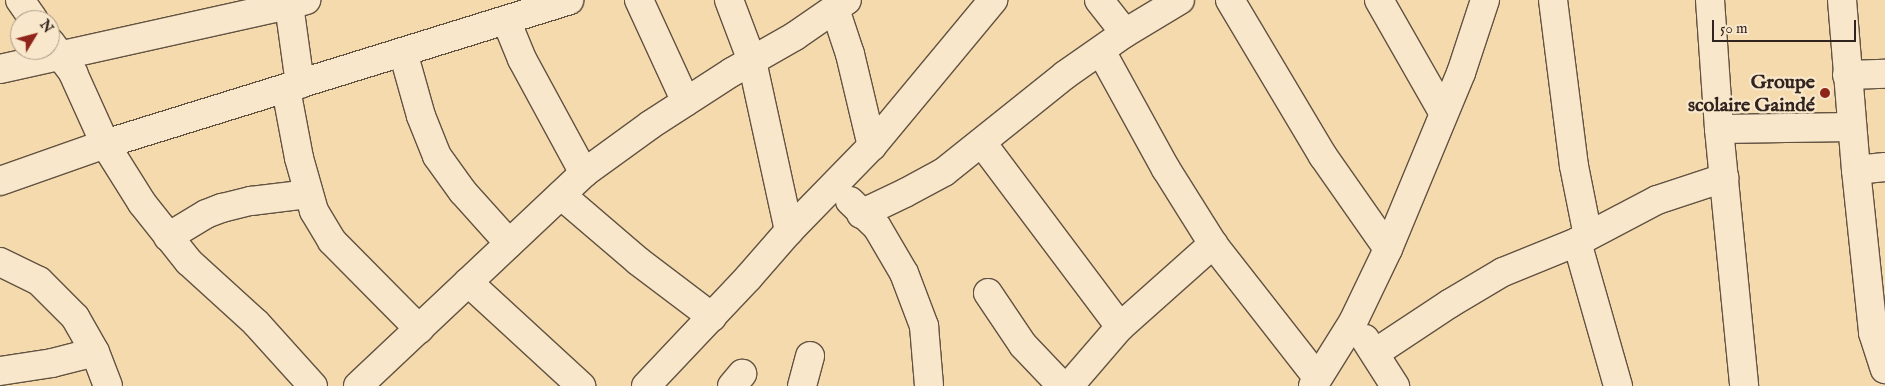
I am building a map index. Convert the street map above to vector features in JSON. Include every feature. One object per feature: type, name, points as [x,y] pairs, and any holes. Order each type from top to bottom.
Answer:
[{"type":"street","points":[[0,180],[105,144],[568,0]]},
{"type":"street","points":[[639,0],[686,102]]},
{"type":"street","points":[[729,0],[752,61],[789,231]]},
{"type":"street","points":[[646,386],[712,317],[789,231],[872,146],[993,0]]},
{"type":"street","points":[[1100,0],[1125,33]]},
{"type":"street","points":[[861,214],[905,194],[944,172],[1065,75],[1125,33],[1180,0]]},
{"type":"street","points":[[1230,0],[1343,187],[1388,249]]},
{"type":"street","points":[[1379,0],[1443,112]]},
{"type":"street","points":[[1100,51],[1166,169],[1213,244],[1315,382],[1353,322],[1388,249],[1464,64],[1485,0]]},
{"type":"street","points":[[1553,0],[1582,239],[1618,386]]},
{"type":"street","points":[[1710,0],[1719,129],[1744,386]]},
{"type":"street","points":[[1842,0],[1856,170],[1885,369]]},
{"type":"street","points":[[60,48],[298,2],[293,86],[299,158],[314,211],[332,241],[419,329]]},
{"type":"street","points":[[371,382],[419,329],[584,173],[617,147],[752,61],[832,6],[850,54],[872,146]]},
{"type":"street","points":[[506,20],[522,58],[584,173]]},
{"type":"street","points":[[403,52],[421,116],[437,156],[464,192],[509,243]]},
{"type":"street","points":[[60,55],[73,73],[105,144],[142,203],[168,237],[214,287],[275,342],[313,386]]},
{"type":"street","points":[[0,69],[25,60]]},
{"type":"street","points":[[1847,75],[1885,74]]},
{"type":"street","points":[[1719,129],[1852,127]]},
{"type":"street","points":[[982,143],[1120,327]]},
{"type":"street","points":[[1856,170],[1885,167]]},
{"type":"street","points":[[1375,352],[1503,272],[1582,239],[1657,200],[1724,178]]},
{"type":"street","points":[[836,184],[861,214],[877,227],[904,273],[924,326],[930,386]]},
{"type":"street","points":[[168,237],[206,214],[222,208],[251,201],[308,194]]},
{"type":"street","points":[[561,195],[638,261],[712,317]]},
{"type":"street","points":[[1069,386],[1120,327],[1213,244]]},
{"type":"street","points":[[0,262],[39,281],[75,317],[95,352],[108,386]]},
{"type":"street","points":[[468,282],[581,386]]},
{"type":"street","points":[[988,293],[1023,345],[1062,386]]},
{"type":"street","points":[[1353,322],[1375,352],[1395,386]]},
{"type":"street","points":[[0,371],[52,363],[95,352]]},
{"type":"street","points":[[802,386],[810,356]]},
{"type":"place","name":"Groupe scolaire Gaindé","points":[[1825,93]]}]
